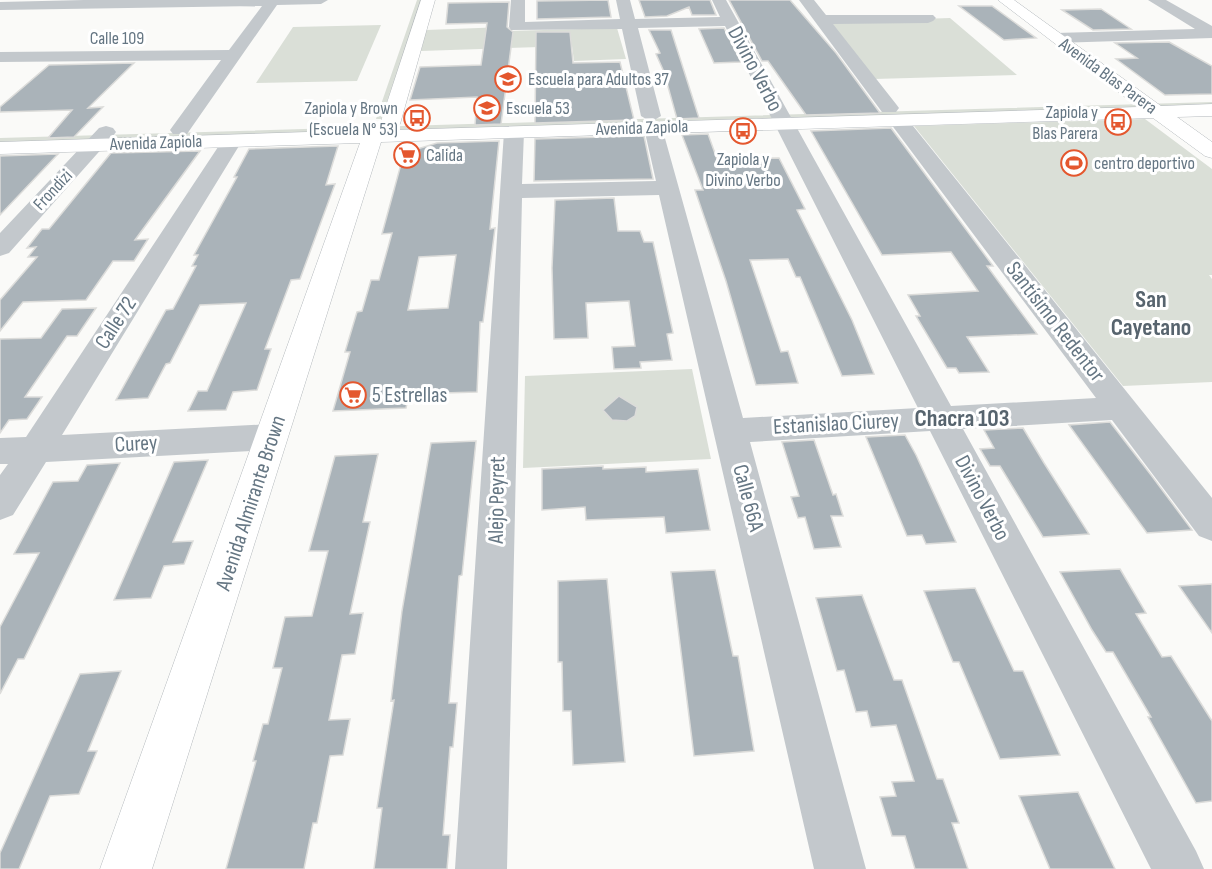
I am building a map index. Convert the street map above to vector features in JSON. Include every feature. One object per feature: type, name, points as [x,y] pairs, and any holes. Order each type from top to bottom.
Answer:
[{"type":"main road","points":[[394,53],[412,0]]},
{"type":"main road","name":"Avenida Almirante Brown","points":[[126,869],[214,616],[271,437],[376,125],[428,0]]},
{"type":"main road","name":"Avenida Blas Parera","points":[[1005,0],[1212,152]]},
{"type":"main road","name":"Avenida Zapiola","points":[[0,148],[180,130],[653,122],[1150,106],[1212,99]]},
{"type":"main road","name":"Avenida Zapiola","points":[[1150,106],[1212,110]]},
{"type":"main road","name":"Avenida Zapiola","points":[[0,136],[232,141],[376,125],[514,132],[653,122]]},
{"type":"street","points":[[0,6],[28,3],[321,0]]},
{"type":"street","points":[[518,0],[517,27],[629,23],[724,10]]},
{"type":"street","name":"Calle 66A","points":[[623,0],[840,869]]},
{"type":"street","name":"Santísimo Redentor","points":[[806,0],[1212,525]]},
{"type":"street","points":[[821,20],[928,18],[909,0]]},
{"type":"street","points":[[1155,0],[1212,33]]},
{"type":"street","points":[[180,130],[273,1]]},
{"type":"street","points":[[0,22],[28,3]]},
{"type":"street","name":"Divino Verbo","points":[[724,10],[1178,869]]},
{"type":"street","points":[[1056,38],[1212,33]]},
{"type":"street","name":"Calle 109","points":[[0,57],[118,58],[234,55]]},
{"type":"street","name":"Alejo Peyret","points":[[481,869],[514,132]]},
{"type":"street","name":"Frondizi","points":[[0,248],[100,139]]},
{"type":"street","name":"Calle 72","points":[[0,505],[232,141]]},
{"type":"street","points":[[511,191],[669,188]]},
{"type":"street","name":"Estanislao Ciurey","points":[[730,431],[1122,408]]},
{"type":"street","name":"Curey","points":[[0,451],[271,437]]},
{"type":"shaded area","points":[[417,0],[423,0],[385,119],[376,119]]},
{"type":"shaded area","points":[[950,18],[1017,75],[874,79],[829,22]]},
{"type":"shaded area","points":[[381,25],[357,81],[256,83],[293,27]]},
{"type":"shaded area","points":[[505,27],[505,31],[617,28],[626,59],[574,61],[572,46],[421,51],[426,30]]},
{"type":"shaded area","points":[[1212,102],[1212,107],[0,144],[0,138]]},
{"type":"shaded area","points":[[1145,119],[1212,169],[1212,275],[1209,275],[1212,279],[1212,382],[1123,386],[914,126]]},
{"type":"shaded area","points":[[692,369],[711,459],[523,468],[525,376]]},
{"type":"building","points":[[608,0],[611,17],[537,19],[537,1]]},
{"type":"building","points":[[639,0],[710,0],[716,15],[692,15],[689,7],[667,16],[645,17]]},
{"type":"building","points":[[729,0],[790,0],[836,53],[880,113],[806,115],[768,61],[762,61]]},
{"type":"building","points":[[509,2],[507,27],[513,32],[501,124],[475,125],[477,97],[410,100],[420,67],[481,65],[487,23],[446,24],[448,3]]},
{"type":"building","points":[[959,6],[992,6],[1036,38],[1004,40]]},
{"type":"building","points":[[1101,9],[1131,29],[1093,30],[1062,10]]},
{"type":"building","points":[[724,28],[741,62],[714,63],[699,29]]},
{"type":"building","points":[[649,30],[671,30],[699,118],[677,119],[664,72],[656,54],[660,53]]},
{"type":"building","points":[[536,32],[570,32],[573,63],[620,62],[634,120],[535,123]]},
{"type":"building","points":[[1169,42],[1212,66],[1212,94],[1165,95],[1116,59],[1137,58],[1115,43]]},
{"type":"building","points":[[134,63],[88,108],[103,107],[74,137],[48,138],[72,110],[0,112],[0,107],[49,65]]},
{"type":"building","points":[[891,128],[993,266],[987,266],[1037,334],[967,337],[989,372],[959,373],[956,368],[947,368],[916,316],[920,316],[908,295],[978,291],[951,252],[882,255],[811,131]]},
{"type":"building","points":[[708,134],[717,159],[779,158],[805,209],[797,210],[852,320],[874,374],[842,376],[800,277],[796,277],[788,259],[750,260],[781,352],[788,351],[798,383],[756,385],[726,281],[695,190],[703,190],[682,135]]},
{"type":"building","points":[[644,136],[653,179],[534,181],[535,139]]},
{"type":"building","points":[[499,141],[490,229],[495,228],[483,322],[480,322],[477,392],[409,394],[406,408],[333,411],[350,352],[345,352],[357,312],[362,311],[371,280],[379,280],[392,233],[382,234],[404,153],[437,143]],"holes":[[[456,255],[448,308],[408,310],[419,257]]]},
{"type":"building","points":[[338,146],[326,185],[335,184],[300,279],[291,280],[265,349],[271,349],[257,390],[233,392],[226,410],[188,411],[198,391],[207,391],[246,303],[200,305],[170,363],[166,364],[148,398],[116,400],[166,310],[173,309],[196,266],[192,266],[198,255],[194,255],[237,177],[234,177],[249,149]]},
{"type":"building","points":[[200,151],[135,240],[148,239],[134,261],[113,261],[86,300],[23,302],[0,331],[0,300],[37,257],[28,257],[36,247],[27,248],[42,229],[49,229],[111,153]]},
{"type":"building","points":[[58,154],[0,215],[0,156]]},
{"type":"building","points":[[614,198],[618,231],[640,231],[644,242],[653,242],[673,333],[667,334],[672,360],[640,362],[641,368],[614,369],[612,347],[635,346],[629,301],[586,303],[588,338],[554,339],[552,268],[555,200]]},
{"type":"building","points":[[96,308],[77,336],[67,336],[25,397],[42,397],[27,419],[9,420],[0,433],[0,339],[41,338],[62,309]]},
{"type":"building","points":[[619,396],[637,407],[635,416],[627,421],[612,420],[603,410]]},
{"type":"building","points":[[1110,422],[1192,530],[1147,533],[1069,425]]},
{"type":"building","points":[[1023,428],[1089,534],[1043,537],[1000,466],[990,466],[980,449],[994,448],[984,430]]},
{"type":"building","points":[[905,435],[956,542],[926,544],[922,535],[907,536],[866,437]]},
{"type":"building","points":[[814,440],[833,495],[836,494],[843,516],[831,516],[841,547],[814,549],[805,517],[798,518],[791,497],[799,496],[782,442]]},
{"type":"building","points":[[476,441],[462,575],[459,576],[449,703],[457,703],[453,747],[450,747],[443,835],[450,835],[447,869],[374,869],[382,808],[377,808],[394,700],[391,701],[402,611],[431,443]]},
{"type":"building","points":[[378,454],[363,522],[370,522],[350,614],[363,613],[355,654],[342,655],[329,720],[350,719],[343,755],[330,756],[317,823],[313,823],[304,869],[226,869],[256,761],[253,761],[263,724],[268,724],[282,668],[273,668],[285,617],[312,616],[328,551],[309,551],[335,456]]},
{"type":"building","points":[[208,460],[173,542],[193,541],[184,564],[164,566],[151,598],[114,600],[174,462]]},
{"type":"building","points":[[120,463],[24,659],[18,659],[0,694],[0,627],[39,553],[14,554],[53,482],[78,481],[87,465]]},
{"type":"building","points":[[603,466],[603,469],[646,467],[646,472],[698,469],[710,530],[666,533],[664,517],[586,520],[585,507],[542,510],[542,469]]},
{"type":"building","points":[[1120,569],[1146,613],[1136,614],[1162,657],[1171,656],[1212,721],[1212,801],[1196,803],[1148,717],[1151,717],[1113,652],[1106,652],[1060,572]]},
{"type":"building","points":[[715,570],[733,656],[738,656],[754,751],[694,756],[671,572]]},
{"type":"building","points":[[607,579],[625,762],[573,765],[571,711],[563,711],[562,662],[558,662],[558,581]]},
{"type":"building","points":[[1212,584],[1212,633],[1179,586]]},
{"type":"building","points":[[975,588],[1014,671],[1023,671],[1060,755],[1000,759],[959,662],[953,662],[924,591]]},
{"type":"building","points":[[862,595],[894,680],[902,680],[937,779],[943,779],[959,823],[952,823],[968,869],[915,869],[905,836],[892,836],[880,797],[896,796],[892,782],[914,781],[896,725],[871,727],[867,711],[856,712],[844,670],[837,671],[816,598]]},
{"type":"building","points":[[121,671],[88,751],[97,751],[79,794],[50,796],[19,869],[0,869],[0,853],[80,674]]},
{"type":"building","points":[[1078,792],[1115,869],[1050,869],[1019,796]]},
{"type":"place","name":"Escuela para Adultos 37","points":[[508,79]]},
{"type":"place","name":"Escuela 53","points":[[487,108]]},
{"type":"place","name":"Zapiola y Brown (Escuela N° 53)","points":[[417,118]]},
{"type":"place","name":"Zapiola y Blas Parera","points":[[1118,122]]},
{"type":"place","name":"Zapiola y Divino Verbo","points":[[743,131]]},
{"type":"place","name":"Calida","points":[[407,155]]},
{"type":"place","name":"centro deportivo","points":[[1074,163]]},
{"type":"place","name":"5 Estrellas","points":[[353,395]]},
{"type":"district","name":"San Cayetano","points":[[1151,313]]},
{"type":"district","name":"Chacra 103","points":[[962,418]]}]
